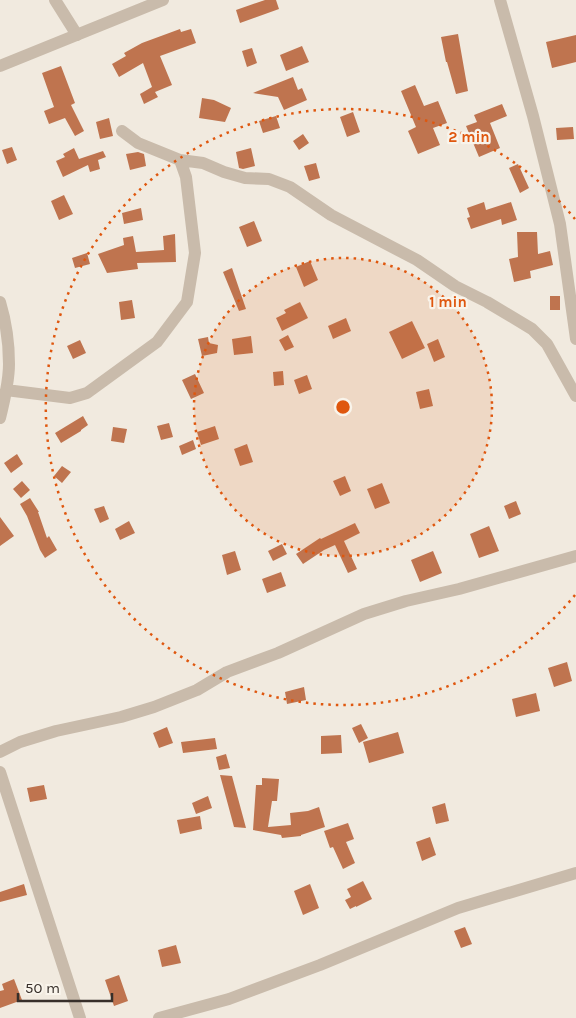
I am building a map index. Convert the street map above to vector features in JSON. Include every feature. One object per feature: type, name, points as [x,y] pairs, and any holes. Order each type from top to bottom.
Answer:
[{"type":"street","points":[[55,0],[77,35]]},
{"type":"street","points":[[500,0],[533,116],[560,224],[576,339]]},
{"type":"street","points":[[0,66],[160,1]]},
{"type":"street","points":[[122,131],[138,143],[180,160],[203,163],[245,178],[269,180],[290,187],[331,215],[417,260],[454,286],[487,302],[532,329],[547,344],[576,396]]},
{"type":"street","points":[[6,390],[70,398],[87,393],[157,342],[187,302],[196,253],[186,177],[180,160]]},
{"type":"street","points":[[0,302],[6,322],[9,365],[0,418]]},
{"type":"street","points":[[0,752],[20,742],[56,731],[121,717],[197,690],[227,672],[278,653],[364,614],[576,556]]},
{"type":"street","points":[[0,772],[80,1018]]},
{"type":"street","points":[[159,1018],[229,999],[320,965],[458,908],[576,873]]},
{"type":"building","points":[[265,0],[276,0],[279,9],[240,23],[236,10]]},
{"type":"building","points":[[180,29],[181,32],[191,29],[196,43],[160,56],[172,85],[155,92],[158,97],[144,104],[140,94],[152,87],[143,63],[119,77],[112,64],[126,56],[124,53],[142,43]]},
{"type":"building","points":[[458,34],[468,91],[456,94],[446,62],[441,37]]},
{"type":"building","points":[[576,35],[576,62],[552,68],[546,42]]},
{"type":"building","points":[[302,46],[309,62],[286,71],[280,55]]},
{"type":"building","points":[[252,48],[257,63],[247,67],[242,51]]},
{"type":"building","points":[[61,66],[75,103],[71,105],[84,131],[75,136],[65,118],[49,124],[44,111],[54,107],[42,73]]},
{"type":"building","points":[[293,77],[298,90],[302,88],[307,100],[284,110],[278,97],[253,93]]},
{"type":"building","points":[[415,85],[424,106],[438,101],[447,123],[433,128],[440,145],[418,154],[408,131],[416,127],[401,91]]},
{"type":"building","points":[[202,98],[214,100],[231,108],[225,122],[199,118]]},
{"type":"building","points":[[502,104],[507,116],[490,123],[500,148],[479,157],[466,126],[477,122],[474,115]]},
{"type":"building","points":[[353,112],[360,132],[347,137],[340,117]]},
{"type":"building","points":[[276,116],[280,128],[263,133],[259,121]]},
{"type":"building","points":[[109,118],[113,136],[100,139],[96,122]]},
{"type":"building","points":[[573,127],[574,139],[557,140],[556,128]]},
{"type":"building","points":[[303,134],[309,143],[299,150],[293,141]]},
{"type":"building","points":[[12,147],[17,160],[7,164],[2,150]]},
{"type":"building","points":[[74,148],[79,159],[103,151],[106,157],[98,160],[100,169],[90,172],[88,165],[63,177],[56,161],[65,157],[63,154]]},
{"type":"building","points":[[251,148],[255,166],[239,168],[236,152]]},
{"type":"building","points":[[138,152],[144,154],[146,166],[130,170],[126,154]]},
{"type":"building","points":[[316,163],[320,178],[309,181],[304,166]]},
{"type":"building","points":[[518,164],[529,188],[520,193],[509,168]]},
{"type":"building","points":[[64,195],[73,214],[59,220],[51,201]]},
{"type":"building","points":[[484,202],[486,210],[511,202],[517,220],[502,225],[501,219],[471,229],[467,218],[470,217],[467,208]]},
{"type":"building","points":[[141,208],[143,220],[124,224],[122,213]]},
{"type":"building","points":[[254,221],[262,241],[247,247],[239,227]]},
{"type":"building","points":[[517,232],[537,232],[538,254],[550,251],[553,265],[530,271],[531,278],[514,282],[509,259],[518,257]]},
{"type":"building","points":[[175,234],[176,262],[137,263],[138,269],[107,273],[98,254],[124,245],[123,238],[133,236],[136,252],[164,250],[163,236]]},
{"type":"building","points":[[87,253],[90,264],[75,268],[72,258]]},
{"type":"building","points":[[310,261],[318,280],[304,287],[296,267]]},
{"type":"building","points":[[232,268],[246,309],[239,311],[223,272]]},
{"type":"building","points":[[550,296],[560,296],[560,310],[550,310]]},
{"type":"building","points":[[132,300],[135,318],[121,320],[119,302]]},
{"type":"building","points":[[300,302],[308,318],[282,331],[276,318],[286,313],[284,310]]},
{"type":"building","points":[[346,318],[351,331],[333,339],[328,326]]},
{"type":"building","points":[[412,321],[425,348],[402,359],[389,332]]},
{"type":"building","points":[[288,335],[294,347],[285,351],[279,340]]},
{"type":"building","points":[[251,336],[253,353],[234,355],[232,339]]},
{"type":"building","points":[[208,337],[209,343],[218,345],[217,353],[202,356],[198,339]]},
{"type":"building","points":[[438,339],[445,357],[434,362],[427,344]]},
{"type":"building","points":[[80,340],[86,353],[73,359],[67,346]]},
{"type":"building","points":[[283,371],[284,385],[274,386],[273,372]]},
{"type":"building","points":[[195,374],[204,393],[191,399],[182,380]]},
{"type":"building","points":[[307,375],[312,389],[299,394],[294,380]]},
{"type":"building","points":[[429,389],[433,406],[420,409],[416,392]]},
{"type":"building","points":[[83,416],[88,425],[61,443],[55,433]]},
{"type":"building","points":[[169,423],[173,437],[161,440],[157,426]]},
{"type":"building","points":[[215,426],[219,439],[201,445],[197,432]]},
{"type":"building","points":[[113,427],[127,429],[124,443],[111,441]]},
{"type":"building","points":[[193,440],[196,449],[182,455],[179,446]]},
{"type":"building","points":[[247,444],[253,462],[240,466],[234,449]]},
{"type":"building","points":[[17,454],[23,464],[11,473],[4,463]]},
{"type":"building","points":[[62,466],[71,472],[62,483],[54,476]]},
{"type":"building","points":[[345,476],[351,491],[340,496],[333,481]]},
{"type":"building","points":[[22,481],[30,490],[21,498],[13,489]]},
{"type":"building","points":[[382,483],[390,503],[375,509],[367,489]]},
{"type":"building","points":[[30,498],[39,512],[47,538],[49,536],[57,550],[45,558],[20,504]]},
{"type":"building","points":[[516,501],[521,514],[509,519],[504,506]]},
{"type":"building","points":[[104,506],[109,519],[100,523],[94,509]]},
{"type":"building","points":[[0,517],[14,536],[0,546]]},
{"type":"building","points":[[129,521],[135,533],[120,540],[115,529]]},
{"type":"building","points":[[355,523],[360,533],[344,541],[357,569],[348,573],[335,545],[303,564],[296,554],[320,538]]},
{"type":"building","points":[[489,526],[499,551],[479,558],[470,534]]},
{"type":"building","points":[[282,544],[287,554],[273,561],[268,551]]},
{"type":"building","points":[[235,551],[241,570],[227,575],[222,555]]},
{"type":"building","points":[[433,551],[442,573],[420,582],[411,560]]},
{"type":"building","points":[[281,572],[286,586],[267,593],[262,579]]},
{"type":"building","points":[[567,662],[572,681],[554,687],[548,668]]},
{"type":"building","points":[[304,687],[306,700],[287,704],[285,692]]},
{"type":"building","points":[[536,693],[540,711],[516,717],[512,699]]},
{"type":"building","points":[[361,724],[368,738],[359,743],[352,728]]},
{"type":"building","points":[[167,727],[173,743],[159,748],[153,733]]},
{"type":"building","points":[[398,732],[404,753],[369,763],[363,742]]},
{"type":"building","points":[[341,735],[342,753],[321,754],[321,736]]},
{"type":"building","points":[[215,738],[217,749],[183,753],[181,742]]},
{"type":"building","points":[[226,754],[230,768],[219,770],[216,757]]},
{"type":"building","points":[[220,775],[232,776],[246,828],[234,827]]},
{"type":"building","points":[[262,778],[279,779],[277,801],[272,801],[268,827],[291,825],[290,813],[308,811],[319,807],[325,827],[301,836],[282,838],[281,835],[253,830],[256,785],[262,785]]},
{"type":"building","points":[[44,785],[47,799],[30,802],[27,788]]},
{"type":"building","points":[[208,796],[212,808],[196,814],[192,803]]},
{"type":"building","points":[[445,803],[449,821],[436,824],[432,807]]},
{"type":"building","points":[[200,816],[202,829],[180,834],[177,820]]},
{"type":"building","points":[[348,823],[354,839],[346,842],[355,863],[343,869],[333,847],[330,848],[324,831]]},
{"type":"building","points":[[430,837],[436,855],[422,861],[416,842]]},
{"type":"building","points":[[363,881],[372,899],[350,909],[345,900],[351,897],[347,889]]},
{"type":"building","points":[[24,884],[27,895],[0,902],[0,892]]},
{"type":"building","points":[[310,884],[319,908],[303,915],[294,891]]},
{"type":"building","points":[[465,927],[472,944],[461,948],[454,931]]},
{"type":"building","points":[[176,945],[181,963],[162,967],[158,950]]},
{"type":"building","points":[[119,975],[128,1001],[114,1006],[105,980]]},
{"type":"building","points":[[14,979],[22,1000],[0,1008],[0,991],[4,990],[2,984]]}]
